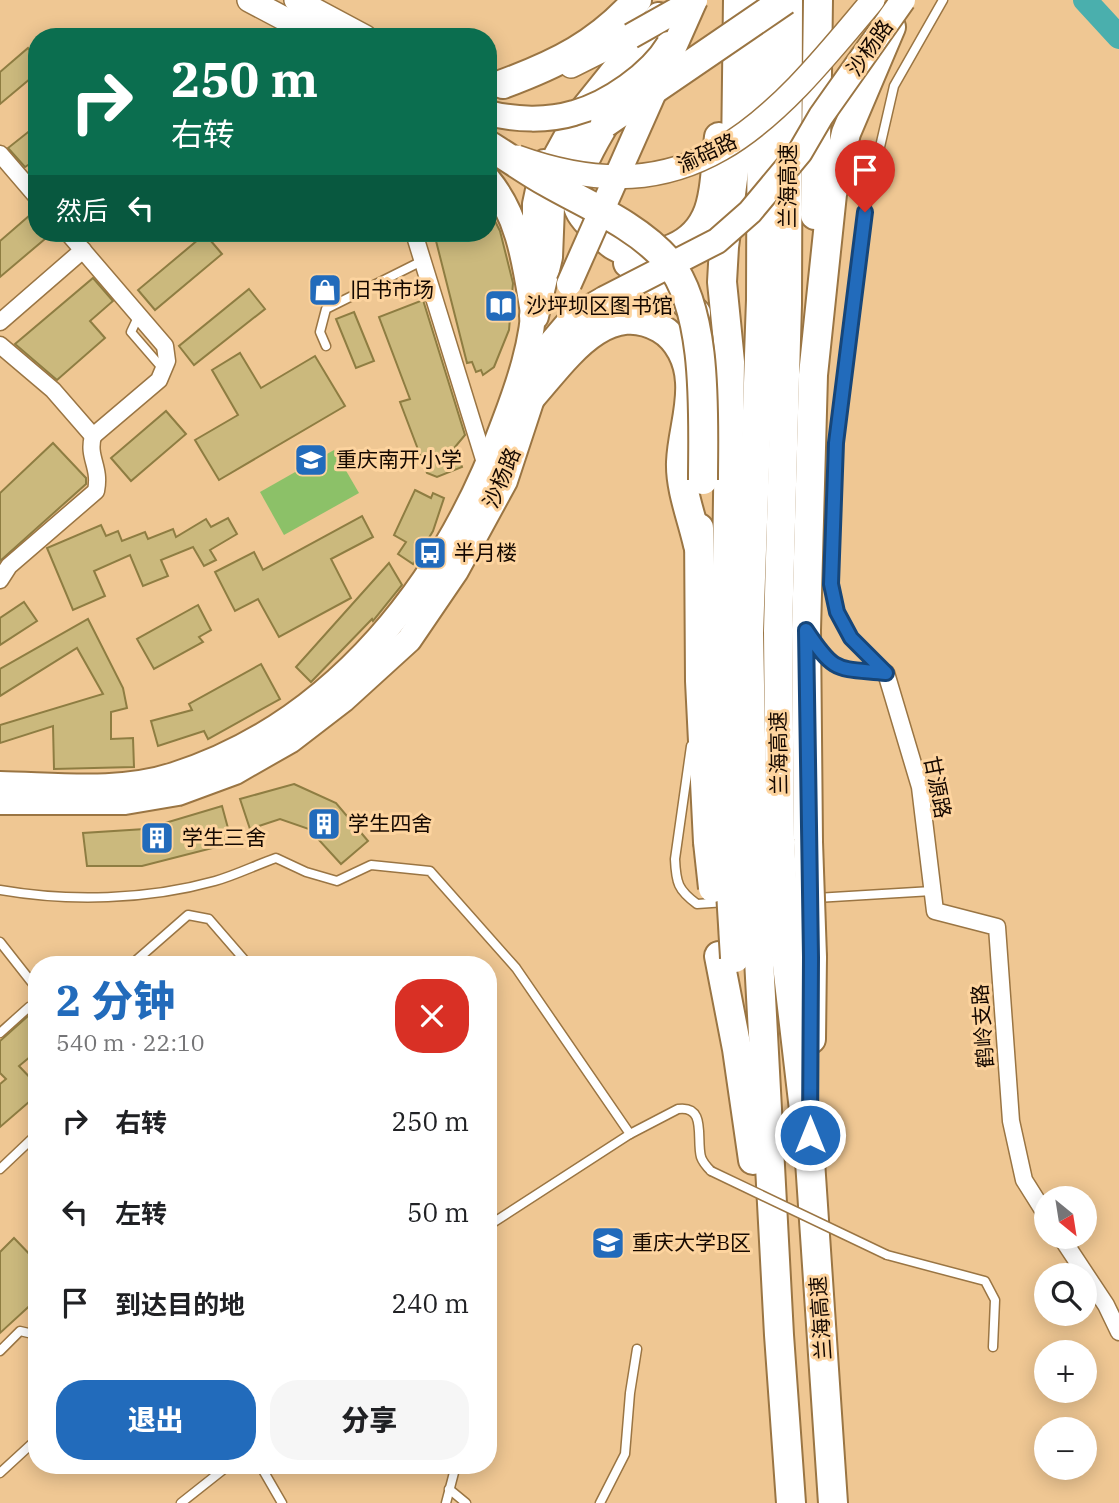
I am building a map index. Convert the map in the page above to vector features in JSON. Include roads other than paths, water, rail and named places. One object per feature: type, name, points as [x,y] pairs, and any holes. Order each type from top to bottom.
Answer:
[{"type":"highway","points":[[497,85],[554,65],[591,41],[624,15],[637,0]]},
{"type":"highway","points":[[534,316],[548,257],[550,207],[558,156],[581,114],[670,0]]},
{"type":"highway","points":[[751,1],[707,215],[692,237],[674,249],[656,254],[636,254],[615,246],[587,223],[577,205],[578,178],[603,119],[786,0]]},
{"type":"highway","name":"兰海高速","points":[[742,842],[778,631],[788,304],[786,0]]},
{"type":"highway","points":[[779,1335],[737,1049],[762,957],[808,842],[806,630],[813,375],[818,0]]},
{"type":"highway","points":[[813,375],[832,194],[846,133],[867,78],[903,0]]},
{"type":"highway","points":[[730,362],[716,334],[682,299],[645,272],[586,241],[567,213],[565,179],[576,149],[603,119],[751,1]]},
{"type":"highway","points":[[742,842],[726,634],[730,362],[722,282],[751,1]]},
{"type":"highway","name":"兰海高速","points":[[751,1],[761,300],[742,842],[762,957],[810,1161],[833,1503]]},
{"type":"highway","points":[[497,150],[634,232],[668,262],[683,290],[695,327],[702,370],[703,480],[698,545],[700,681],[742,842],[762,957]]},
{"type":"highway","points":[[533,396],[574,348],[591,333],[610,322],[631,318],[648,322],[674,338],[683,352],[690,383],[681,460],[682,478],[698,545]]},
{"type":"highway","name":"兰海高速","points":[[762,957],[779,1335],[791,1503]]},
{"type":"main road","points":[[249,0],[302,28]]},
{"type":"main road","points":[[296,0],[348,28]]},
{"type":"main road","points":[[497,115],[537,118],[574,113],[604,100],[654,63],[667,48],[694,0]]},
{"type":"main road","points":[[550,344],[569,284],[694,0]]},
{"type":"main road","name":"沙杨路","points":[[0,784],[121,785],[171,776],[229,755],[281,724],[332,684],[393,625],[436,564],[487,468],[515,394],[534,316],[535,204],[546,153],[577,99],[604,64],[631,36],[694,0]]},
{"type":"main road","name":"渝碚路","points":[[497,149],[520,158],[583,173],[636,176],[691,165],[740,139],[772,113],[811,75],[873,0]]},
{"type":"main road","name":"沙杨路","points":[[0,802],[125,802],[178,793],[235,772],[291,740],[343,700],[409,640],[456,571],[505,481],[550,344],[573,317],[717,240],[750,212],[800,152],[821,116],[903,0]]},
{"type":"main road","points":[[497,85],[558,71],[631,36]]},
{"type":"main road","points":[[497,193],[511,214],[520,238],[534,316]]},
{"type":"street","points":[[0,154],[28,187]]},
{"type":"street","points":[[0,580],[9,566],[96,491],[99,474],[90,449],[93,436],[159,380],[167,360],[165,346],[76,242]]},
{"type":"street","points":[[417,242],[487,468]]},
{"type":"street","points":[[0,322],[83,250]]},
{"type":"street","points":[[0,345],[53,390],[93,436]]},
{"type":"street","name":"甘源路","points":[[886,673],[920,787],[935,911],[997,927]]},
{"type":"street","name":"鹤岭支路","points":[[997,927],[1010,1121],[1024,1181],[1034,1196]]},
{"type":"street","points":[[1069,1250],[1119,1332]]},
{"type":"lane","points":[[886,673],[851,638],[837,612],[831,584],[836,443],[865,212],[894,86],[943,0]]},
{"type":"lane","points":[[326,346],[320,332],[326,309],[422,261]]},
{"type":"lane","points":[[806,630],[825,659],[838,668],[886,673]]},
{"type":"lane","points":[[700,681],[675,859],[676,878],[682,893],[697,904],[738,902]]},
{"type":"lane","points":[[0,890],[46,898],[146,894],[215,881],[276,858],[306,872],[337,881],[371,865],[430,871],[516,968],[630,1134]]},
{"type":"lane","points":[[780,900],[932,891]]},
{"type":"lane","points":[[752,901],[766,900]]},
{"type":"lane","points":[[141,956],[188,915],[209,919],[241,956]]},
{"type":"lane","points":[[0,942],[28,978]]},
{"type":"lane","points":[[0,1033],[28,1008]]},
{"type":"lane","points":[[497,1220],[630,1134],[678,1109],[686,1108],[696,1115],[698,1120],[701,1157],[711,1171],[887,1255],[985,1281],[995,1300],[993,1347]]},
{"type":"lane","points":[[0,1169],[28,1143]]},
{"type":"lane","points":[[0,1351],[20,1331],[28,1333]]},
{"type":"lane","points":[[600,1503],[625,1454],[637,1349]]},
{"type":"lane","points":[[0,1473],[28,1447]]},
{"type":"lane","points":[[181,1503],[218,1474]]},
{"type":"lane","points":[[265,1474],[282,1503]]},
{"type":"lane","points":[[446,1503],[453,1474]]},
{"type":"lane","points":[[449,1489],[466,1503]]},
{"type":"waterway","points":[[1085,0],[1119,37]]},
{"type":"place","name":"旧书市场","points":[[325,290]]},
{"type":"place","name":"沙坪坝区图书馆","points":[[501,306]]},
{"type":"place","name":"重庆南开小学","points":[[311,460]]},
{"type":"place","name":"半月楼","points":[[430,553]]},
{"type":"place","name":"学生四舍","points":[[324,824]]},
{"type":"place","name":"学生三舍","points":[[157,838]]},
{"type":"place","name":"重庆大学B区","points":[[608,1243]]}]
